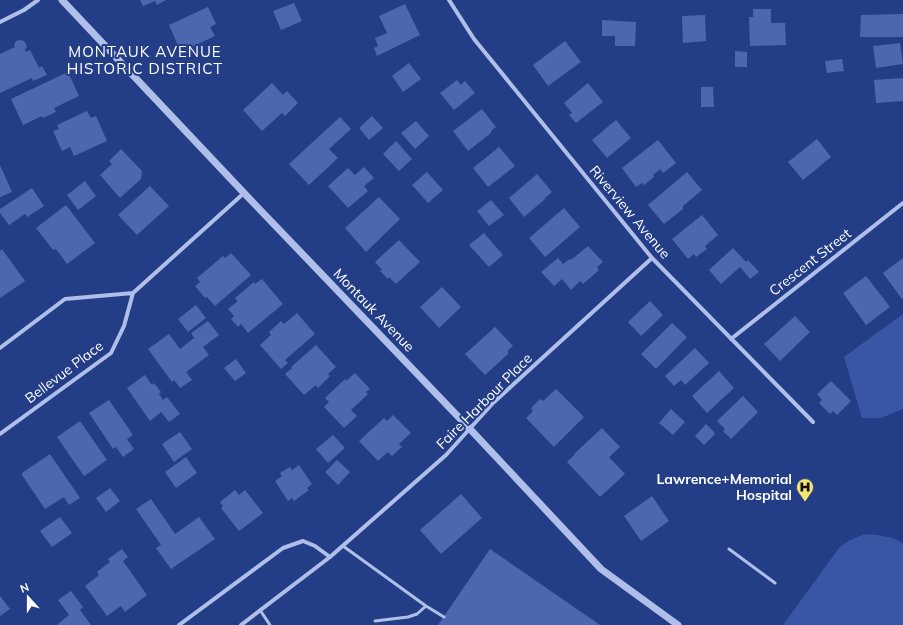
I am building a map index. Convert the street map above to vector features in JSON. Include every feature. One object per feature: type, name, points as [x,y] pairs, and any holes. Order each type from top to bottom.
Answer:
[{"type":"street","points":[[0,22],[24,10],[38,0]]},
{"type":"street","name":"Montauk Avenue","points":[[62,0],[601,569],[678,625]]},
{"type":"street","name":"Riverview Avenue","points":[[450,0],[474,39],[652,258],[813,422]]},
{"type":"street","points":[[0,348],[65,299],[133,293],[244,193]]},
{"type":"street","name":"Crescent Street","points":[[731,339],[903,203]]},
{"type":"street","name":"Faire Harbour Place","points":[[241,625],[330,557],[446,455],[493,403],[652,258]]},
{"type":"street","name":"Bellevue Place","points":[[0,434],[111,353],[124,326],[133,293]]},
{"type":"street","points":[[179,625],[283,548],[303,541],[315,546],[330,557]]},
{"type":"lane","points":[[343,546],[426,606],[444,616]]},
{"type":"lane","points":[[729,549],[775,583]]},
{"type":"lane","points":[[375,621],[408,617],[417,614],[426,606]]},
{"type":"lane","points":[[260,610],[270,625]]},
{"type":"shaded area","points":[[903,314],[903,409],[881,418],[862,418],[844,357]]},
{"type":"shaded area","points":[[866,534],[881,535],[895,539],[903,544],[903,625],[783,625],[839,548],[845,543]]},
{"type":"building","points":[[140,0],[166,0],[157,5],[155,1],[143,6]]},
{"type":"building","points":[[294,3],[302,21],[281,30],[273,11]]},
{"type":"building","points":[[405,4],[420,35],[377,56],[374,48],[378,46],[375,38],[387,33],[379,16]]},
{"type":"building","points":[[208,7],[216,24],[210,27],[215,36],[181,52],[169,25]]},
{"type":"building","points":[[753,9],[771,9],[771,23],[785,23],[786,45],[750,46],[749,17],[753,17]]},
{"type":"building","points":[[903,14],[903,37],[860,37],[861,15]]},
{"type":"building","points":[[705,15],[706,41],[683,43],[682,16]]},
{"type":"building","points":[[602,20],[636,22],[635,46],[615,46],[615,36],[602,36]]},
{"type":"building","points":[[16,41],[24,41],[27,46],[25,50],[26,52],[30,50],[39,68],[42,66],[47,75],[33,81],[32,78],[0,93],[0,54],[15,47],[14,45]]},
{"type":"building","points":[[565,41],[581,62],[548,86],[533,65]]},
{"type":"building","points":[[900,43],[903,64],[876,68],[873,46]]},
{"type":"building","points":[[735,51],[747,52],[747,67],[735,67]]},
{"type":"building","points":[[842,59],[844,71],[827,73],[825,61]]},
{"type":"building","points":[[409,63],[421,79],[403,92],[392,76]]},
{"type":"building","points":[[68,72],[79,96],[54,108],[56,112],[43,118],[42,116],[23,125],[11,99]]},
{"type":"building","points":[[903,78],[903,101],[876,103],[874,80]]},
{"type":"building","points":[[457,80],[461,85],[465,81],[475,93],[454,110],[440,93]]},
{"type":"building","points":[[272,83],[283,95],[287,91],[298,103],[285,116],[282,113],[262,131],[243,110]]},
{"type":"building","points":[[588,83],[603,102],[576,123],[569,115],[572,113],[564,103]]},
{"type":"building","points":[[701,87],[713,87],[714,107],[701,107]]},
{"type":"building","points":[[482,109],[496,127],[491,131],[491,133],[468,151],[453,131]]},
{"type":"building","points":[[87,111],[91,118],[96,116],[107,141],[74,156],[70,147],[62,151],[53,131],[59,129],[57,125]]},
{"type":"building","points":[[372,116],[383,128],[369,140],[359,128]]},
{"type":"building","points":[[340,117],[351,129],[329,149],[338,158],[309,185],[289,164]]},
{"type":"building","points":[[616,120],[631,138],[607,158],[592,140]]},
{"type":"building","points":[[416,121],[429,136],[415,149],[401,133]]},
{"type":"building","points":[[817,139],[831,157],[803,180],[788,162]]},
{"type":"building","points":[[658,140],[676,163],[663,173],[660,169],[653,175],[654,177],[644,185],[642,183],[636,187],[622,168]]},
{"type":"building","points":[[396,141],[412,159],[399,171],[383,154]]},
{"type":"building","points":[[499,147],[515,166],[488,187],[473,168]]},
{"type":"building","points":[[121,149],[142,171],[141,179],[120,198],[100,175],[112,164],[109,161]]},
{"type":"building","points":[[0,165],[12,192],[0,197]]},
{"type":"building","points":[[364,167],[374,178],[364,186],[368,191],[348,208],[328,186],[348,168],[355,175]]},
{"type":"building","points":[[427,172],[443,190],[428,203],[412,185]]},
{"type":"building","points":[[687,172],[702,190],[683,206],[683,209],[664,224],[648,205]]},
{"type":"building","points":[[537,174],[552,192],[524,217],[509,198]]},
{"type":"building","points":[[85,181],[96,196],[78,210],[67,195]]},
{"type":"building","points":[[150,186],[169,206],[137,235],[118,215]]},
{"type":"building","points":[[32,188],[44,206],[27,217],[25,214],[9,225],[0,213],[0,209]]},
{"type":"building","points":[[379,197],[400,219],[366,252],[345,228]]},
{"type":"building","points":[[491,200],[504,215],[489,226],[477,211]]},
{"type":"building","points":[[66,205],[95,243],[67,264],[56,249],[53,250],[36,228]]},
{"type":"building","points":[[564,208],[580,227],[545,257],[529,238]]},
{"type":"building","points":[[702,215],[718,235],[705,246],[707,249],[696,257],[694,254],[688,259],[672,239]]},
{"type":"building","points":[[484,233],[503,255],[489,267],[469,245]]},
{"type":"building","points":[[399,240],[420,262],[396,284],[380,271],[382,270],[375,262]]},
{"type":"building","points":[[588,246],[603,262],[597,267],[599,270],[583,284],[580,281],[571,290],[562,279],[554,286],[541,272],[558,258],[563,264],[570,259],[571,260]]},
{"type":"building","points":[[733,248],[746,262],[748,260],[759,272],[750,279],[740,267],[721,284],[709,270]]},
{"type":"building","points":[[2,249],[25,281],[0,298],[0,251]]},
{"type":"building","points":[[231,253],[251,275],[215,306],[207,297],[205,298],[195,286],[200,282],[197,278],[223,256],[225,258]]},
{"type":"building","points":[[903,258],[903,298],[902,299],[883,273]]},
{"type":"building","points":[[866,276],[890,307],[866,325],[843,293]]},
{"type":"building","points":[[262,279],[283,304],[248,333],[241,324],[238,327],[231,319],[234,316],[228,309],[238,301],[235,298],[254,282],[255,284]]},
{"type":"building","points":[[442,287],[461,307],[439,328],[420,307]]},
{"type":"building","points":[[650,301],[663,315],[641,336],[628,322]]},
{"type":"building","points":[[196,305],[206,318],[188,332],[178,319]]},
{"type":"building","points":[[297,313],[315,334],[285,360],[288,363],[281,369],[260,345],[271,335],[269,332],[281,321],[284,324]]},
{"type":"building","points":[[795,316],[810,332],[780,361],[764,344]]},
{"type":"building","points":[[208,321],[219,335],[203,347],[209,355],[186,372],[192,380],[180,388],[174,380],[172,382],[148,349],[169,334],[180,349],[194,338],[191,333]]},
{"type":"building","points":[[672,323],[687,337],[656,369],[641,354]]},
{"type":"building","points":[[495,327],[513,346],[508,350],[508,354],[485,375],[465,354]]},
{"type":"building","points":[[316,345],[336,367],[328,374],[330,376],[318,388],[316,385],[304,395],[285,374]]},
{"type":"building","points":[[695,348],[709,363],[685,385],[681,380],[674,386],[665,376]]},
{"type":"building","points":[[236,359],[246,373],[235,381],[224,368]]},
{"type":"building","points":[[719,371],[734,388],[707,413],[692,396]]},
{"type":"building","points":[[355,373],[370,389],[366,392],[368,394],[351,410],[357,416],[344,428],[324,407],[329,402],[325,398],[345,379],[346,381]]},
{"type":"building","points":[[145,375],[152,385],[154,383],[161,392],[159,394],[163,400],[167,397],[180,414],[169,422],[161,412],[150,421],[127,388]]},
{"type":"building","points":[[831,381],[851,401],[837,415],[833,411],[830,414],[819,403],[822,400],[817,394]]},
{"type":"building","points":[[556,389],[584,417],[554,447],[526,418],[533,411],[531,408],[540,399],[543,401]]},
{"type":"building","points":[[743,396],[758,412],[731,439],[723,431],[725,429],[717,421]]},
{"type":"building","points":[[109,400],[133,435],[127,439],[134,449],[123,457],[116,447],[113,449],[89,413]]},
{"type":"building","points":[[671,409],[685,422],[673,435],[659,423]]},
{"type":"building","points":[[393,415],[411,433],[399,444],[402,447],[392,456],[388,452],[378,461],[359,441],[384,418],[387,421]]},
{"type":"building","points":[[80,421],[107,460],[84,476],[57,437]]},
{"type":"building","points":[[706,424],[715,434],[704,445],[695,436]]},
{"type":"building","points":[[602,428],[620,447],[609,457],[625,474],[600,497],[567,462]]},
{"type":"building","points":[[180,432],[192,449],[174,462],[162,444]]},
{"type":"building","points":[[333,435],[345,448],[328,463],[316,449]]},
{"type":"building","points":[[50,454],[80,498],[69,505],[64,497],[45,509],[22,473]]},
{"type":"building","points":[[186,457],[197,473],[176,488],[165,472]]},
{"type":"building","points":[[337,460],[350,472],[338,485],[325,472]]},
{"type":"building","points":[[299,465],[312,484],[307,488],[309,490],[294,501],[292,498],[288,501],[275,481],[282,476],[280,473],[290,467],[292,470]]},
{"type":"building","points":[[110,488],[120,501],[106,512],[96,498]]},
{"type":"building","points":[[235,490],[239,495],[245,490],[263,513],[239,531],[221,508],[223,506],[220,502]]},
{"type":"building","points":[[461,494],[482,518],[441,554],[420,530]]},
{"type":"building","points":[[652,496],[669,521],[641,541],[624,516]]},
{"type":"building","points":[[151,499],[175,534],[199,517],[215,539],[171,569],[156,548],[161,545],[136,509]]},
{"type":"building","points":[[60,517],[72,533],[52,547],[40,531]]},
{"type":"building","points":[[122,549],[128,557],[123,561],[147,595],[125,612],[121,606],[107,616],[85,586],[99,575],[97,572],[110,562],[108,559]]},
{"type":"building","points":[[490,549],[600,625],[438,625]]},
{"type":"building","points":[[71,591],[83,607],[80,610],[91,625],[57,625],[69,615],[58,600]]},
{"type":"building","points":[[0,596],[10,609],[0,616]]},
{"type":"place","name":"Lawrence+Memorial Hospital","points":[[805,502]]},
{"type":"district","name":"MONTAUK AVENUE HISTORIC DISTRICT","points":[[145,60]]}]
